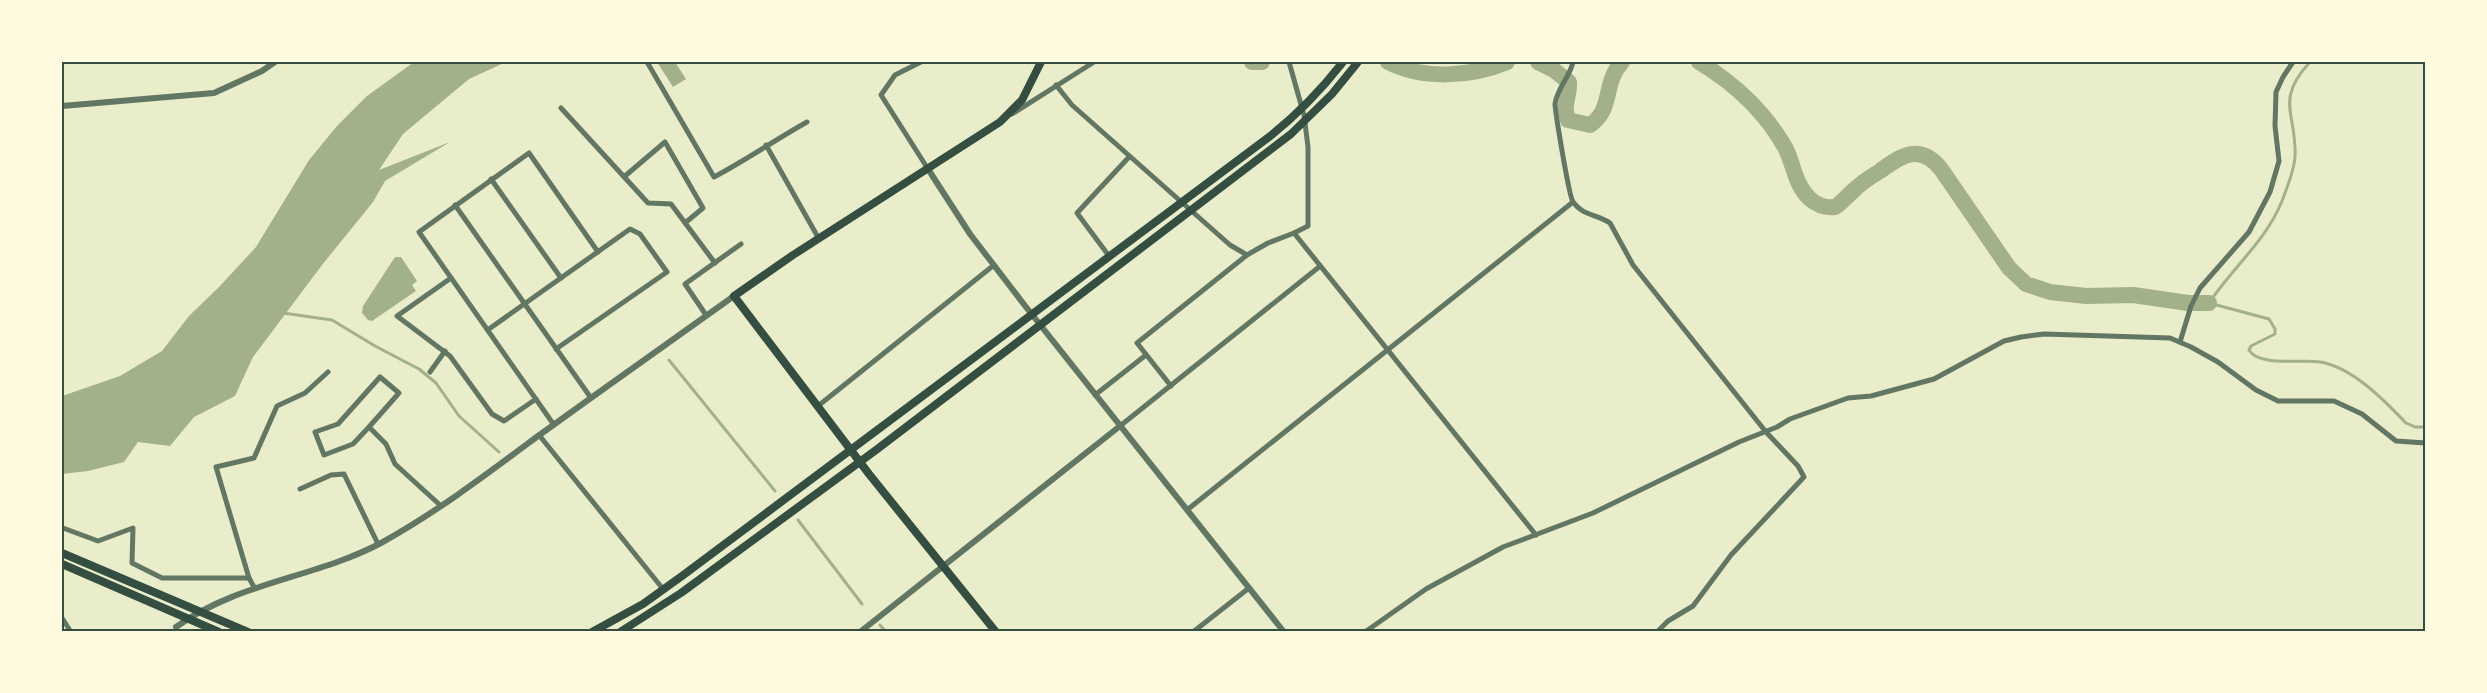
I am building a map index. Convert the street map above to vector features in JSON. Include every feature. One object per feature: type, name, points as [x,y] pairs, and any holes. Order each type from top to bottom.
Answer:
[{"type":"highway","points":[[592,632],[643,604],[663,590],[1269,137],[1326,85],[1343,62]]},
{"type":"highway","points":[[620,632],[681,593],[860,462],[1305,123],[1357,64]]},
{"type":"highway","points":[[62,553],[248,632]]},
{"type":"highway","points":[[62,564],[189,617],[219,632]]},
{"type":"main road","points":[[996,632],[860,462],[734,296],[1010,114],[1032,82],[1041,62]]},
{"type":"street","points":[[62,106],[214,93],[253,76],[275,62]]},
{"type":"street","points":[[647,62],[714,177],[807,122]]},
{"type":"street","points":[[921,62],[895,75],[881,95],[928,169],[970,234],[1031,314],[1284,632]]},
{"type":"street","points":[[1010,114],[1094,62]]},
{"type":"street","points":[[1171,386],[1137,343],[1247,255],[1268,243],[1308,226],[1308,147],[1302,109],[1289,62]]},
{"type":"street","points":[[1573,62],[1556,97],[1556,114],[1573,201],[1589,216],[1604,219],[1610,223],[1633,265],[1766,432],[1798,466],[1804,477],[1731,555],[1693,606],[1668,621],[1657,632]]},
{"type":"street","points":[[2180,342],[2195,296],[2209,276],[2249,232],[2270,192],[2279,161],[2275,126],[2276,92],[2293,62]]},
{"type":"street","points":[[1056,85],[1072,105],[1129,157],[1230,245],[1247,255]]},
{"type":"street","points":[[561,108],[648,203],[670,204],[715,263]]},
{"type":"street","points":[[625,176],[665,142],[703,208],[685,223]]},
{"type":"street","points":[[766,145],[819,239]]},
{"type":"street","points":[[554,425],[419,232],[529,153],[598,252]]},
{"type":"street","points":[[1109,256],[1077,213],[1129,157]]},
{"type":"street","points":[[491,179],[561,278]]},
{"type":"street","points":[[1187,510],[1573,201]]},
{"type":"street","points":[[455,205],[591,398]]},
{"type":"street","points":[[489,329],[630,229],[640,234],[667,272],[555,349]]},
{"type":"street","points":[[1294,233],[1536,535]]},
{"type":"street","points":[[706,315],[686,284],[741,244]]},
{"type":"street","points":[[818,406],[994,265]]},
{"type":"street","points":[[860,632],[1319,267]]},
{"type":"street","points":[[451,278],[397,316],[445,351],[492,414],[504,421],[536,399]]},
{"type":"street","points":[[170,632],[189,617],[215,603],[254,587],[327,565],[378,544],[441,506],[734,296]]},
{"type":"street","points":[[1365,632],[1426,589],[1503,547],[1593,513],[1790,419],[1848,398],[1871,396],[1935,379],[2004,341],[2022,337],[2044,334],[2163,338],[2180,342],[2218,362],[2256,390],[2278,401],[2334,401],[2362,414],[2397,441],[2426,443]]},
{"type":"street","points":[[430,372],[445,351]]},
{"type":"street","points":[[1095,395],[1146,354]]},
{"type":"street","points":[[254,587],[249,578],[216,467],[254,458],[277,406],[305,393],[328,372]]},
{"type":"street","points":[[380,376],[399,393],[369,427],[353,444],[324,455],[315,432],[338,424],[380,376]]},
{"type":"street","points":[[369,427],[386,444],[395,464],[441,506]]},
{"type":"street","points":[[539,435],[663,590]]},
{"type":"street","points":[[300,489],[331,475],[344,474],[378,544]]},
{"type":"street","points":[[63,528],[99,541],[133,528],[132,563],[162,578],[249,578]]},
{"type":"street","points":[[1193,632],[1249,588]]},
{"type":"street","points":[[62,618],[71,632]]},
{"type":"shaded area","points":[[414,62],[506,62],[469,79],[403,134],[379,170],[450,142],[385,181],[373,202],[253,357],[235,396],[194,417],[170,446],[138,442],[124,462],[88,471],[62,474],[62,396],[120,376],[162,351],[189,316],[256,247],[309,160],[337,126],[367,96]]},
{"type":"shaded area","points":[[657,62],[675,62],[686,79],[673,87]]},
{"type":"shaded area","points":[[395,257],[401,257],[417,281],[412,285],[416,291],[372,321],[368,320],[362,313],[363,306]]},
{"type":"waterway","points":[[1252,62],[1262,62]]},
{"type":"waterway","points":[[1388,62],[1416,72],[1432,74],[1478,71],[1507,62]]},
{"type":"waterway","points":[[1538,62],[1554,70],[1569,82],[1566,105],[1568,120],[1590,125],[1602,112],[1612,79],[1622,62]]},
{"type":"waterway","points":[[1699,62],[1725,79],[1759,111],[1786,149],[1801,188],[1810,199],[1819,204],[1835,207],[1862,183],[1903,156],[1911,154],[1926,156],[1941,169],[2009,268],[2026,284],[2050,292],[2086,296],[2133,295],[2188,303],[2209,303]]},
{"type":"waterway","points":[[2310,62],[2299,75],[2290,98],[2295,157],[2292,174],[2282,201],[2258,242],[2209,303],[2269,319],[2275,329],[2275,334],[2251,346],[2249,350],[2254,355],[2271,360],[2320,362],[2344,370],[2367,386],[2406,423],[2415,427],[2426,427]]},
{"type":"waterway","points":[[283,313],[332,320],[419,369],[436,383],[459,416],[499,452]]},
{"type":"waterway","points":[[669,360],[775,491]]},
{"type":"waterway","points":[[798,520],[862,604]]},
{"type":"waterway","points":[[880,625],[886,632]]}]
